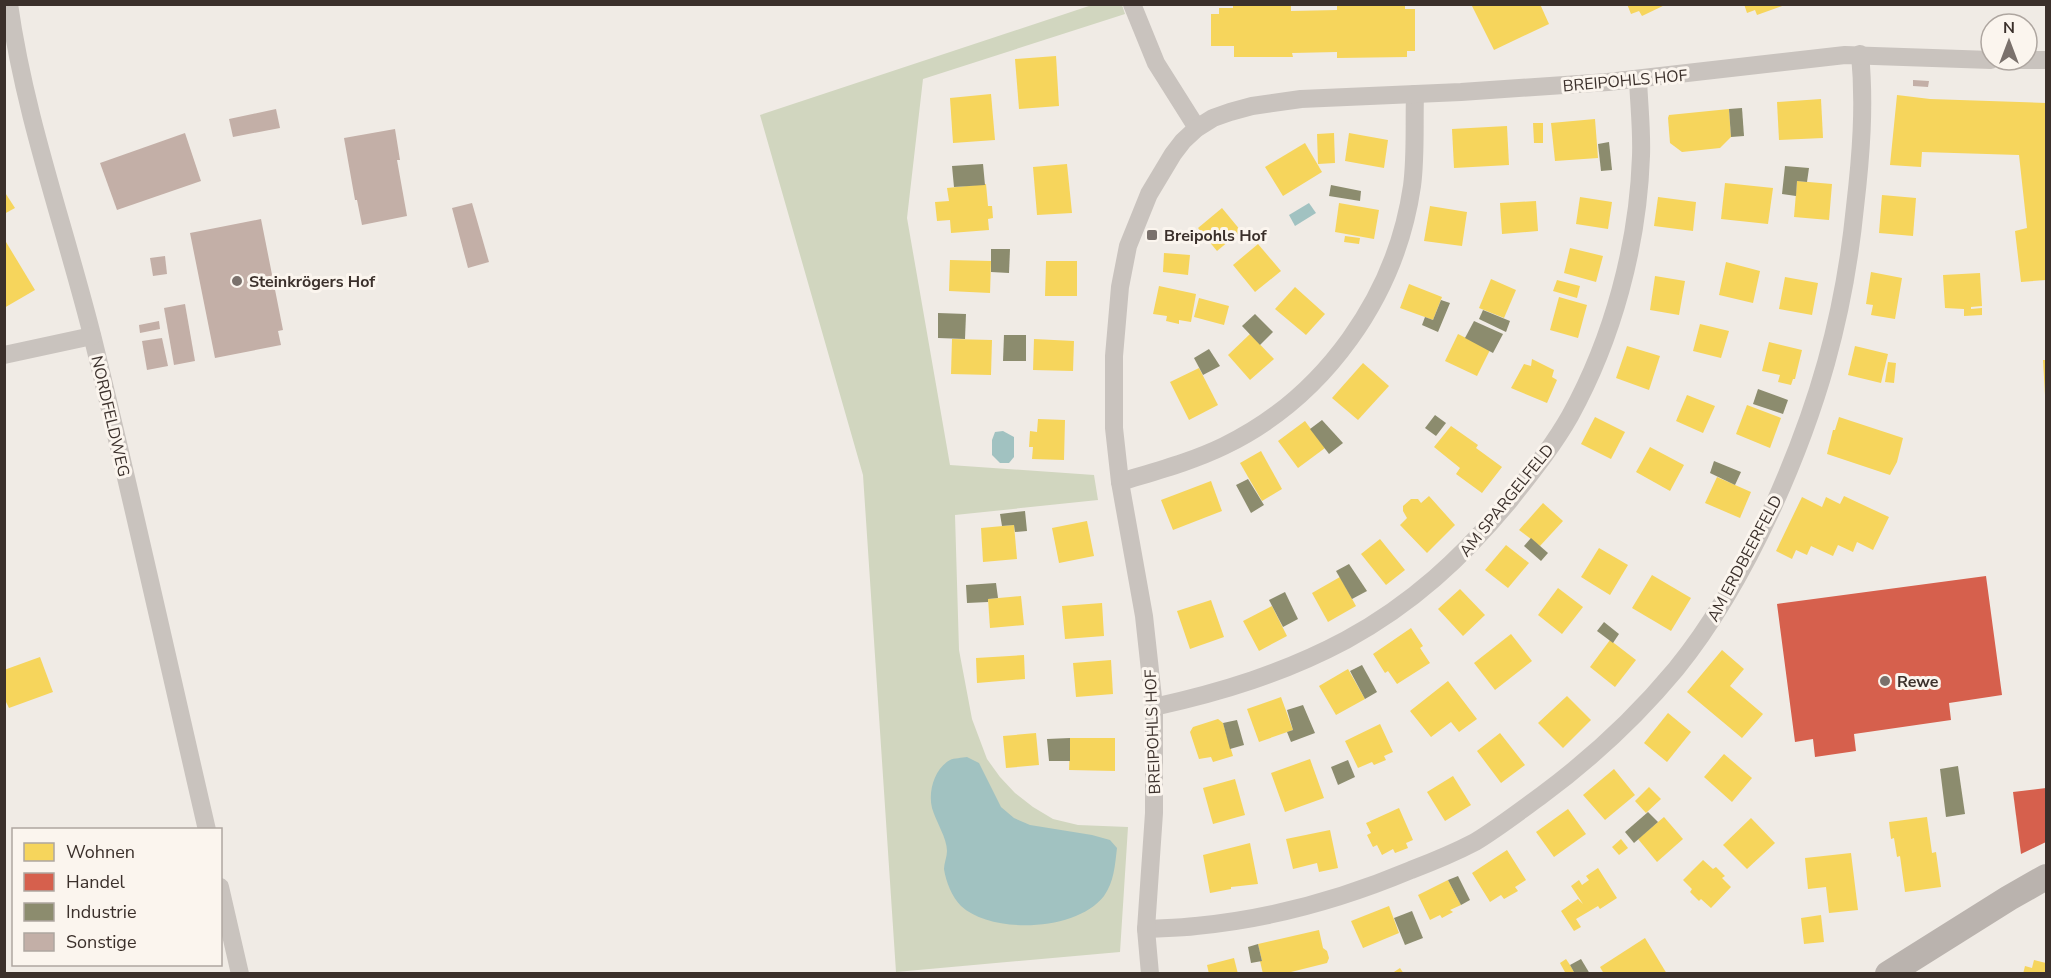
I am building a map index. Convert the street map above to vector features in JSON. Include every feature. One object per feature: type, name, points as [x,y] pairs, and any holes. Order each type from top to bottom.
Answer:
[{"type":"main road","points":[[1888,974],[2008,898],[2046,877]]},
{"type":"street","name":"NORDFELDWEG","points":[[9,4],[15,50],[92,336],[207,828]]},
{"type":"street","points":[[1132,4],[1156,63],[1197,128]]},
{"type":"street","name":"BREIPOHLS HOF","points":[[1150,974],[1146,929],[1154,813],[1154,707],[1144,616],[1120,482],[1114,428],[1114,356],[1115,324],[1128,246],[1136,223],[1173,154],[1197,128],[1213,118],[1252,106],[1332,97],[1415,94],[1638,79],[1860,54],[1979,59]]},
{"type":"street","name":"AM ERDBEERFELD","points":[[1146,929],[1236,921],[1322,903],[1369,888],[1475,842],[1587,760],[1676,669],[1706,629],[1746,562],[1791,467],[1813,411],[1837,325],[1851,249],[1860,168],[1863,109],[1860,54]]},
{"type":"street","name":"AM SPARGELFELD","points":[[1154,707],[1206,696],[1255,681],[1347,640],[1415,595],[1451,566],[1486,529],[1538,465],[1570,417],[1594,366],[1614,313],[1629,251],[1640,177],[1641,136],[1638,79]]},
{"type":"street","points":[[1120,482],[1195,458],[1226,445],[1264,422],[1298,396],[1348,342],[1382,286],[1402,235],[1413,183],[1415,94]]},
{"type":"street","points":[[4,356],[92,336]]},
{"type":"street","points":[[222,896],[240,974]]},
{"type":"green space","points":[[1092,5],[1122,5],[1125,14],[923,79],[907,218],[950,465],[1094,475],[1098,500],[955,515],[959,650],[972,719],[987,759],[1015,793],[1053,819],[1078,825],[1128,827],[1120,952],[896,972],[863,475],[760,115]]},
{"type":"water","points":[[1309,203],[1316,213],[1295,226],[1289,215]]},
{"type":"water","points":[[1003,431],[1014,437],[1014,457],[1009,463],[1000,463],[992,455],[992,440],[995,432]]},
{"type":"water","points":[[967,757],[979,763],[1001,807],[1014,818],[1030,825],[1110,840],[1117,848],[1110,885],[1104,896],[1091,908],[1055,922],[1013,925],[993,922],[961,906],[950,889],[945,874],[947,846],[932,808],[931,795],[936,775],[944,764],[952,759]]},
{"type":"building: Wohnen","points":[[1471,4],[1540,4],[1549,24],[1494,50]]},
{"type":"building: Wohnen","points":[[1627,4],[1667,4],[1642,16],[1639,11],[1631,14]]},
{"type":"building: Wohnen","points":[[1744,4],[1785,5],[1757,15],[1755,10],[1747,13]]},
{"type":"building: Wohnen","points":[[1291,5],[1291,11],[1337,10],[1337,6],[1405,5],[1405,9],[1415,9],[1415,51],[1407,51],[1407,57],[1337,58],[1337,52],[1292,53],[1293,57],[1234,57],[1234,46],[1211,46],[1211,14],[1219,14],[1219,8]]},
{"type":"building: Wohnen","points":[[1056,56],[1059,106],[1019,109],[1015,59]]},
{"type":"building: Wohnen","points":[[991,94],[995,140],[953,143],[950,98]]},
{"type":"building: Wohnen","points":[[1897,95],[1930,99],[2046,103],[2046,280],[2021,282],[2015,231],[2027,228],[2019,155],[1922,152],[1921,167],[1890,165]]},
{"type":"building: Wohnen","points":[[1821,99],[1823,138],[1779,140],[1777,102]]},
{"type":"building: Wohnen","points":[[1729,109],[1731,137],[1720,148],[1682,152],[1670,143],[1669,115]]},
{"type":"building: Wohnen","points":[[1595,119],[1598,158],[1555,161],[1551,123]]},
{"type":"building: Wohnen","points":[[1533,123],[1543,123],[1543,143],[1534,143]]},
{"type":"building: Wohnen","points":[[1507,126],[1509,165],[1454,168],[1452,129]]},
{"type":"building: Wohnen","points":[[1334,133],[1335,163],[1318,164],[1317,134]]},
{"type":"building: Wohnen","points":[[1349,133],[1388,140],[1384,168],[1345,161]]},
{"type":"building: Wohnen","points":[[1305,143],[1322,172],[1283,196],[1265,167]]},
{"type":"building: Wohnen","points":[[1067,164],[1072,213],[1037,215],[1033,167]]},
{"type":"building: Wohnen","points":[[1797,181],[1832,184],[1829,220],[1794,217]]},
{"type":"building: Wohnen","points":[[1725,183],[1773,188],[1768,224],[1721,219]]},
{"type":"building: Wohnen","points":[[986,184],[988,206],[992,206],[993,218],[988,219],[989,230],[951,233],[950,220],[937,221],[935,202],[949,201],[947,188]]},
{"type":"building: Wohnen","points":[[4,191],[15,208],[4,214]]},
{"type":"building: Wohnen","points":[[1882,195],[1916,198],[1913,236],[1879,233]]},
{"type":"building: Wohnen","points":[[1580,197],[1612,202],[1608,229],[1576,224]]},
{"type":"building: Wohnen","points":[[1658,197],[1696,202],[1693,231],[1654,226]]},
{"type":"building: Wohnen","points":[[1536,201],[1538,231],[1502,234],[1500,203]]},
{"type":"building: Wohnen","points":[[1339,203],[1379,210],[1374,239],[1335,232]]},
{"type":"building: Wohnen","points":[[1430,206],[1467,212],[1462,246],[1424,241]]},
{"type":"building: Wohnen","points":[[1222,208],[1241,231],[1217,251],[1198,228]]},
{"type":"building: Wohnen","points":[[1345,236],[1360,238],[1359,244],[1344,242]]},
{"type":"building: Wohnen","points":[[6,242],[35,290],[4,308],[4,243]]},
{"type":"building: Wohnen","points":[[1258,244],[1281,271],[1255,292],[1233,265]]},
{"type":"building: Wohnen","points":[[1570,248],[1603,256],[1596,282],[1564,273]]},
{"type":"building: Wohnen","points":[[1164,253],[1190,255],[1188,275],[1163,272]]},
{"type":"building: Wohnen","points":[[950,260],[991,261],[990,293],[949,291]]},
{"type":"building: Wohnen","points":[[1046,261],[1077,261],[1077,296],[1045,296]]},
{"type":"building: Wohnen","points":[[1726,262],[1760,271],[1753,303],[1719,295]]},
{"type":"building: Wohnen","points":[[1871,272],[1902,278],[1895,319],[1871,315],[1873,305],[1866,304]]},
{"type":"building: Wohnen","points":[[1980,273],[1982,306],[1971,307],[1971,309],[1982,308],[1982,315],[1964,316],[1964,309],[1945,308],[1943,275]]},
{"type":"building: Wohnen","points":[[1655,276],[1685,281],[1679,315],[1650,310]]},
{"type":"building: Wohnen","points":[[1785,277],[1818,283],[1812,315],[1779,309]]},
{"type":"building: Wohnen","points":[[1491,279],[1516,290],[1504,318],[1479,308]]},
{"type":"building: Wohnen","points":[[1557,280],[1580,286],[1577,298],[1553,291]]},
{"type":"building: Wohnen","points":[[1409,284],[1442,297],[1433,320],[1400,308]]},
{"type":"building: Wohnen","points":[[1159,286],[1196,294],[1191,322],[1179,320],[1179,324],[1166,321],[1167,316],[1153,314]]},
{"type":"building: Wohnen","points":[[1295,287],[1325,314],[1306,335],[1275,309]]},
{"type":"building: Wohnen","points":[[1559,297],[1587,305],[1578,338],[1550,330]]},
{"type":"building: Wohnen","points":[[1199,298],[1229,306],[1224,325],[1194,317]]},
{"type":"building: Wohnen","points":[[1700,324],[1729,331],[1721,358],[1693,351]]},
{"type":"building: Wohnen","points":[[1250,334],[1274,359],[1250,380],[1228,355]]},
{"type":"building: Wohnen","points":[[1458,334],[1490,350],[1477,376],[1445,361]]},
{"type":"building: Wohnen","points":[[952,339],[992,340],[991,375],[951,374]]},
{"type":"building: Wohnen","points":[[1034,339],[1074,341],[1073,371],[1033,370]]},
{"type":"building: Wohnen","points":[[1769,342],[1802,350],[1795,379],[1791,385],[1778,382],[1780,375],[1762,371]]},
{"type":"building: Wohnen","points":[[1627,346],[1660,356],[1649,390],[1616,378]]},
{"type":"building: Wohnen","points":[[1855,346],[1888,354],[1881,383],[1848,375]]},
{"type":"building: Wohnen","points":[[1532,359],[1554,370],[1552,377],[1557,380],[1547,403],[1511,388],[1524,364],[1531,366]]},
{"type":"building: Wohnen","points":[[2043,360],[2046,360],[2046,395],[2045,395]]},
{"type":"building: Wohnen","points":[[1888,362],[1896,363],[1894,383],[1885,382]]},
{"type":"building: Wohnen","points":[[1363,363],[1389,386],[1358,420],[1332,398]]},
{"type":"building: Wohnen","points":[[1199,368],[1218,405],[1189,420],[1170,382]]},
{"type":"building: Wohnen","points":[[1687,395],[1715,406],[1703,433],[1676,421]]},
{"type":"building: Wohnen","points":[[1747,405],[1781,418],[1770,448],[1736,434]]},
{"type":"building: Wohnen","points":[[1595,417],[1625,432],[1611,459],[1581,444]]},
{"type":"building: Wohnen","points":[[1839,417],[1903,438],[1897,462],[1890,475],[1827,454]]},
{"type":"building: Wohnen","points":[[1038,419],[1065,420],[1064,460],[1032,459],[1033,447],[1029,447],[1030,431],[1037,432]]},
{"type":"building: Wohnen","points":[[1305,421],[1325,448],[1298,468],[1278,441]]},
{"type":"building: Wohnen","points":[[1451,426],[1478,445],[1476,448],[1502,467],[1482,493],[1456,474],[1460,468],[1434,447]]},
{"type":"building: Wohnen","points":[[1650,447],[1684,465],[1670,491],[1636,472]]},
{"type":"building: Wohnen","points":[[1261,451],[1282,489],[1262,501],[1240,463]]},
{"type":"building: Wohnen","points":[[1717,477],[1751,492],[1740,518],[1705,503]]},
{"type":"building: Wohnen","points":[[1211,481],[1222,511],[1173,530],[1161,500]]},
{"type":"building: Wohnen","points":[[1429,496],[1455,525],[1427,553],[1400,525],[1407,518],[1403,506],[1411,499],[1418,499],[1421,503]]},
{"type":"building: Wohnen","points":[[1844,496],[1889,517],[1873,550],[1857,542],[1853,552],[1838,545],[1833,556],[1811,546],[1807,555],[1796,550],[1792,559],[1776,551],[1802,497],[1822,507],[1826,497],[1840,504]]},
{"type":"building: Wohnen","points":[[1543,503],[1563,521],[1540,546],[1519,530]]},
{"type":"building: Wohnen","points":[[1087,521],[1094,556],[1059,563],[1052,528]]},
{"type":"building: Wohnen","points":[[1014,525],[1017,559],[983,562],[981,528]]},
{"type":"building: Wohnen","points":[[1380,539],[1405,570],[1386,585],[1361,554]]},
{"type":"building: Wohnen","points":[[1506,545],[1529,563],[1508,588],[1485,570]]},
{"type":"building: Wohnen","points":[[1599,548],[1628,565],[1610,595],[1581,577]]},
{"type":"building: Wohnen","points":[[1652,575],[1691,598],[1671,631],[1632,608]]},
{"type":"building: Wohnen","points":[[1340,577],[1356,606],[1328,622],[1312,593]]},
{"type":"building: Wohnen","points":[[1558,588],[1583,607],[1562,634],[1538,615]]},
{"type":"building: Wohnen","points":[[1460,589],[1485,615],[1463,636],[1438,609]]},
{"type":"building: Wohnen","points":[[1021,596],[1024,625],[990,628],[988,599]]},
{"type":"building: Wohnen","points":[[1211,600],[1224,637],[1190,649],[1177,611]]},
{"type":"building: Wohnen","points":[[1102,603],[1104,636],[1065,639],[1062,606]]},
{"type":"building: Wohnen","points":[[1272,606],[1287,636],[1259,651],[1243,621]]},
{"type":"building: Wohnen","points":[[1411,628],[1423,646],[1420,648],[1430,663],[1397,684],[1388,671],[1385,673],[1373,654]]},
{"type":"building: Wohnen","points":[[1511,634],[1532,661],[1495,690],[1474,663]]},
{"type":"building: Wohnen","points":[[1610,640],[1636,660],[1615,687],[1590,667]]},
{"type":"building: Wohnen","points":[[1722,650],[1744,669],[1730,686],[1763,714],[1742,738],[1687,692]]},
{"type":"building: Wohnen","points":[[1024,655],[1025,679],[977,683],[976,658]]},
{"type":"building: Wohnen","points":[[40,657],[53,692],[9,708],[4,698],[4,670]]},
{"type":"building: Wohnen","points":[[1111,660],[1113,694],[1076,697],[1073,663]]},
{"type":"building: Wohnen","points":[[1348,669],[1365,699],[1336,715],[1319,686]]},
{"type":"building: Wohnen","points":[[1448,681],[1477,719],[1459,732],[1451,722],[1431,737],[1410,711]]},
{"type":"building: Wohnen","points":[[1567,696],[1591,720],[1563,748],[1538,723]]},
{"type":"building: Wohnen","points":[[1281,697],[1293,730],[1259,742],[1247,709]]},
{"type":"building: Wohnen","points":[[1668,713],[1691,732],[1667,762],[1644,743]]},
{"type":"building: Wohnen","points":[[1218,719],[1223,723],[1233,756],[1213,762],[1211,757],[1199,759],[1190,732],[1193,727]]},
{"type":"building: Wohnen","points":[[1380,724],[1393,752],[1384,756],[1386,760],[1374,765],[1372,762],[1358,768],[1345,741]]},
{"type":"building: Wohnen","points":[[1036,733],[1039,765],[1006,768],[1003,736]]},
{"type":"building: Wohnen","points":[[1500,733],[1525,765],[1501,783],[1477,751]]},
{"type":"building: Wohnen","points":[[1070,738],[1115,738],[1115,771],[1069,770]]},
{"type":"building: Wohnen","points":[[1724,754],[1752,778],[1732,802],[1704,777]]},
{"type":"building: Wohnen","points":[[1310,759],[1324,798],[1285,812],[1271,773]]},
{"type":"building: Wohnen","points":[[1614,769],[1635,795],[1605,820],[1583,795]]},
{"type":"building: Wohnen","points":[[1453,776],[1471,805],[1445,821],[1427,792]]},
{"type":"building: Wohnen","points":[[1235,779],[1245,815],[1213,824],[1203,788]]},
{"type":"building: Wohnen","points":[[1649,787],[1661,799],[1646,813],[1635,801]]},
{"type":"building: Wohnen","points":[[1399,808],[1413,840],[1406,843],[1408,848],[1395,853],[1393,849],[1382,855],[1377,845],[1373,847],[1367,835],[1371,833],[1366,823]]},
{"type":"building: Wohnen","points":[[1568,809],[1586,834],[1554,857],[1536,832]]},
{"type":"building: Wohnen","points":[[1664,817],[1683,839],[1657,862],[1638,839]]},
{"type":"building: Wohnen","points":[[1927,817],[1932,853],[1936,852],[1941,887],[1905,892],[1900,856],[1897,857],[1894,838],[1891,839],[1889,822]]},
{"type":"building: Wohnen","points":[[1751,818],[1775,843],[1747,869],[1723,845]]},
{"type":"building: Wohnen","points":[[1330,830],[1338,868],[1319,872],[1317,863],[1293,869],[1286,839]]},
{"type":"building: Wohnen","points":[[1621,839],[1628,848],[1619,855],[1612,847]]},
{"type":"building: Wohnen","points":[[1250,843],[1258,884],[1231,887],[1231,889],[1210,893],[1203,855]]},
{"type":"building: Wohnen","points":[[1507,850],[1526,880],[1515,887],[1518,891],[1504,899],[1501,895],[1490,902],[1472,873]]},
{"type":"building: Wohnen","points":[[1851,853],[1858,910],[1829,913],[1826,887],[1808,889],[1805,858]]},
{"type":"building: Wohnen","points":[[1703,860],[1713,869],[1716,867],[1731,887],[1711,908],[1690,892],[1692,889],[1683,880]]},
{"type":"building: Wohnen","points":[[1598,868],[1617,898],[1600,909],[1598,906],[1576,919],[1581,927],[1574,931],[1561,911],[1578,899],[1583,904],[1571,886],[1579,880],[1582,885],[1589,880],[1586,876]]},
{"type":"building: Wohnen","points":[[1448,880],[1461,905],[1450,910],[1453,912],[1442,918],[1440,915],[1430,920],[1418,895]]},
{"type":"building: Wohnen","points":[[1389,906],[1399,933],[1363,948],[1351,921]]},
{"type":"building: Wohnen","points":[[1821,915],[1824,942],[1804,944],[1801,918]]},
{"type":"building: Wohnen","points":[[1319,930],[1323,948],[1327,951],[1329,958],[1327,963],[1283,974],[1263,974],[1258,944]]},
{"type":"building: Wohnen","points":[[1645,938],[1667,974],[1604,974],[1600,967]]},
{"type":"building: Wohnen","points":[[1234,958],[1238,974],[1209,974],[1207,965]]},
{"type":"building: Wohnen","points":[[1566,959],[1575,974],[1566,974],[1560,963]]},
{"type":"building: Wohnen","points":[[2034,960],[2046,963],[2046,974],[2023,974],[2025,966],[2032,968]]},
{"type":"building: Wohnen","points":[[1400,968],[1404,974],[1391,974]]},
{"type":"building: Handel","name":"Rewe","points":[[1986,576],[2002,695],[1949,703],[1951,720],[1854,734],[1856,751],[1815,757],[1813,739],[1795,742],[1777,604]]},
{"type":"building: Handel","points":[[2046,788],[2046,842],[2021,854],[2013,792]]},
{"type":"building: Industrie","points":[[1742,108],[1744,136],[1731,137],[1729,109]]},
{"type":"building: Industrie","points":[[1609,142],[1612,170],[1601,171],[1598,144]]},
{"type":"building: Industrie","points":[[983,164],[985,185],[954,187],[952,166]]},
{"type":"building: Industrie","points":[[1785,166],[1809,168],[1807,182],[1797,181],[1796,196],[1782,194]]},
{"type":"building: Industrie","points":[[1331,185],[1361,191],[1360,201],[1329,196]]},
{"type":"building: Industrie","points":[[991,249],[1010,249],[1009,273],[991,272]]},
{"type":"building: Industrie","points":[[1441,300],[1450,303],[1438,332],[1422,325],[1425,317],[1433,320]]},
{"type":"building: Industrie","points":[[1483,310],[1510,321],[1506,332],[1479,319]]},
{"type":"building: Industrie","points":[[938,313],[966,314],[965,339],[938,338]]},
{"type":"building: Industrie","points":[[1255,314],[1273,332],[1260,345],[1242,326]]},
{"type":"building: Industrie","points":[[1474,321],[1503,334],[1493,353],[1465,338]]},
{"type":"building: Industrie","points":[[1004,335],[1026,335],[1026,361],[1003,361]]},
{"type":"building: Industrie","points":[[1209,349],[1220,366],[1203,375],[1194,358]]},
{"type":"building: Industrie","points":[[1758,389],[1788,400],[1783,414],[1753,404]]},
{"type":"building: Industrie","points":[[1435,415],[1446,423],[1436,436],[1425,428]]},
{"type":"building: Industrie","points":[[1322,420],[1343,443],[1329,454],[1310,429]]},
{"type":"building: Industrie","points":[[1714,461],[1741,472],[1735,485],[1710,473]]},
{"type":"building: Industrie","points":[[1248,479],[1264,505],[1251,513],[1236,485]]},
{"type":"building: Industrie","points":[[1025,511],[1027,531],[1015,532],[1014,525],[1002,526],[1000,514]]},
{"type":"building: Industrie","points":[[1531,538],[1548,553],[1541,561],[1524,546]]},
{"type":"building: Industrie","points":[[1349,564],[1367,591],[1352,599],[1336,571]]},
{"type":"building: Industrie","points":[[996,583],[998,598],[988,599],[988,602],[967,603],[966,585]]},
{"type":"building: Industrie","points":[[1285,592],[1298,619],[1283,627],[1269,600]]},
{"type":"building: Industrie","points":[[1604,622],[1619,634],[1613,643],[1597,631]]},
{"type":"building: Industrie","points":[[1362,665],[1377,692],[1365,699],[1350,671]]},
{"type":"building: Industrie","points":[[1303,705],[1315,733],[1291,742],[1287,732],[1293,730],[1287,710]]},
{"type":"building: Industrie","points":[[1237,720],[1244,745],[1230,749],[1223,723]]},
{"type":"building: Industrie","points":[[1070,738],[1070,761],[1049,761],[1047,739]]},
{"type":"building: Industrie","points":[[1348,760],[1355,777],[1338,785],[1331,767]]},
{"type":"building: Industrie","points":[[1958,766],[1965,814],[1946,817],[1940,769]]},
{"type":"building: Industrie","points":[[1648,812],[1658,822],[1634,843],[1625,832]]},
{"type":"building: Industrie","points":[[1458,876],[1470,900],[1461,905],[1448,880]]},
{"type":"building: Industrie","points":[[1412,911],[1423,938],[1405,945],[1394,918]]},
{"type":"building: Industrie","points":[[1258,944],[1262,961],[1251,963],[1248,947]]},
{"type":"building: Industrie","points":[[1581,959],[1590,974],[1575,974],[1570,965]]},
{"type":"building: Sonstige","points":[[1913,80],[1929,81],[1928,87],[1913,86]]},
{"type":"building: Sonstige","points":[[276,109],[280,128],[233,137],[229,119]]},
{"type":"building: Sonstige","points":[[395,129],[400,160],[397,160],[407,216],[362,225],[344,138]]},
{"type":"building: Sonstige","points":[[185,133],[201,181],[117,210],[100,163]]},
{"type":"building: Sonstige","points":[[472,203],[489,262],[468,268],[452,208]]},
{"type":"building: Sonstige","name":"Steinkrögers Hof","points":[[261,219],[283,330],[278,331],[281,345],[215,358],[190,233]]},
{"type":"building: Sonstige","points":[[165,256],[167,274],[153,276],[150,258]]},
{"type":"building: Sonstige","points":[[185,304],[195,361],[174,365],[164,308]]},
{"type":"building: Sonstige","points":[[159,321],[160,329],[140,333],[139,325]]},
{"type":"building: Sonstige","points":[[162,338],[168,366],[147,370],[142,341]]},
{"type":"place","name":"Breipohls Hof","points":[[1152,235]]},
{"type":"place","name":"Steinkrögers Hof","points":[[237,281]]},
{"type":"place","name":"Rewe","points":[[1885,681]]}]
